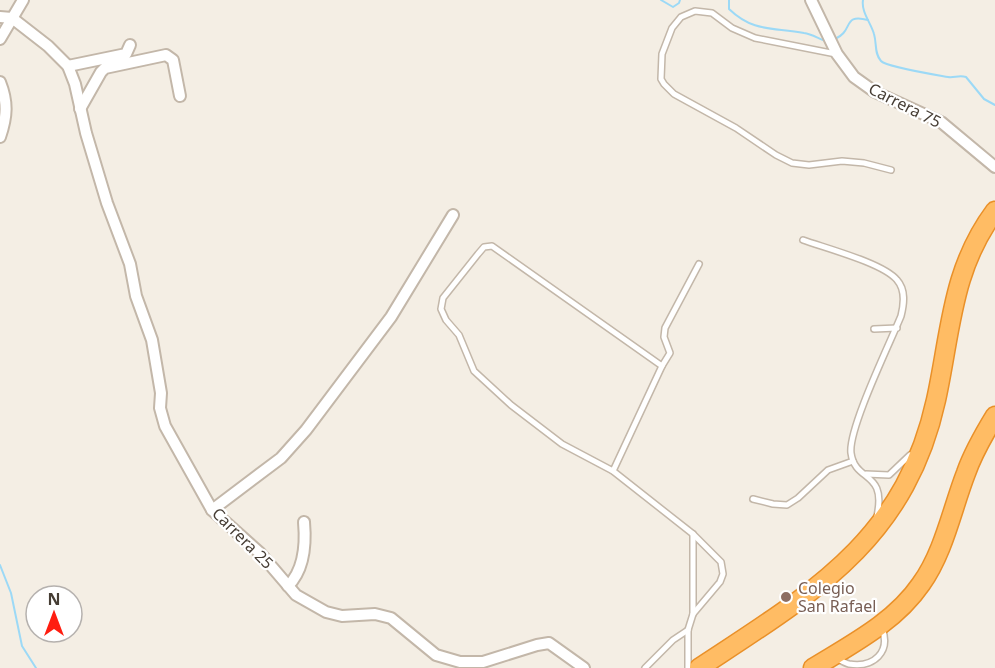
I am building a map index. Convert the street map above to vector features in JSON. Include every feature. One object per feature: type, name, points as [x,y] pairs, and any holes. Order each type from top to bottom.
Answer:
[{"type":"highway","points":[[699,668],[823,583],[870,538],[903,491],[927,433],[960,278],[972,249],[995,211]]},
{"type":"highway","points":[[813,668],[880,625],[903,606],[922,583],[938,552],[967,470],[995,416]]},
{"type":"street","points":[[0,39],[23,0]]},
{"type":"street","name":"Carrera 75","points":[[811,0],[837,54],[854,77],[875,92],[941,122],[995,167]]},
{"type":"street","points":[[0,17],[12,18],[48,46],[68,66],[126,54],[130,45]]},
{"type":"street","points":[[80,109],[105,68],[166,55],[173,60],[180,96]]},
{"type":"street","name":"Carrera 25","points":[[68,66],[107,203],[130,264],[136,296],[152,340],[161,393],[160,408],[165,426],[212,510],[260,553],[296,595],[326,612],[342,616],[375,614],[391,618],[436,655],[460,662],[483,662],[549,643],[584,668]]},
{"type":"street","points":[[0,82],[6,99],[6,121],[0,137]]},
{"type":"street","points":[[212,510],[281,458],[306,430],[391,317],[453,214]]},
{"type":"street","points":[[288,585],[295,578],[304,550],[303,522]]},
{"type":"lane","points":[[837,54],[755,38],[732,28],[712,13],[695,11],[681,17],[672,28],[662,54],[661,79],[674,94],[736,128],[792,163],[809,165],[842,161],[864,163],[891,170]]},
{"type":"lane","points":[[803,240],[879,268],[899,281],[903,291],[904,305],[897,328],[851,438],[853,461],[857,468],[876,485],[880,494],[870,538]]},
{"type":"lane","points":[[662,366],[492,246],[484,247],[443,298],[441,309],[446,320],[459,336],[474,370],[510,405],[562,444],[614,471],[693,534],[721,562],[723,574],[720,582],[693,614]]},
{"type":"lane","points":[[614,471],[670,353],[664,337],[668,320],[699,264]]},
{"type":"lane","points":[[874,329],[897,328]]},
{"type":"lane","points":[[866,474],[889,475],[904,463],[927,433]]},
{"type":"lane","points":[[753,499],[787,505],[798,498],[828,470],[853,461]]},
{"type":"lane","points":[[688,668],[688,630],[693,614],[693,534]]},
{"type":"lane","points":[[832,656],[850,664],[864,665],[876,661],[883,651],[885,637],[880,625]]},
{"type":"lane","points":[[645,668],[673,640],[688,630]]},
{"type":"waterway","points":[[661,0],[673,7],[680,0]]},
{"type":"waterway","points":[[729,0],[729,9],[738,17],[756,26],[807,34],[826,41]]},
{"type":"waterway","points":[[863,0],[863,9],[874,34],[876,52],[881,61],[923,73],[966,77],[984,99],[995,105]]},
{"type":"waterway","points":[[835,39],[845,32],[851,21],[860,18],[868,20]]},
{"type":"waterway","points":[[0,565],[11,593],[22,646],[36,668]]},
{"type":"place","name":"Colegio San Rafael","points":[[786,597]]}]
